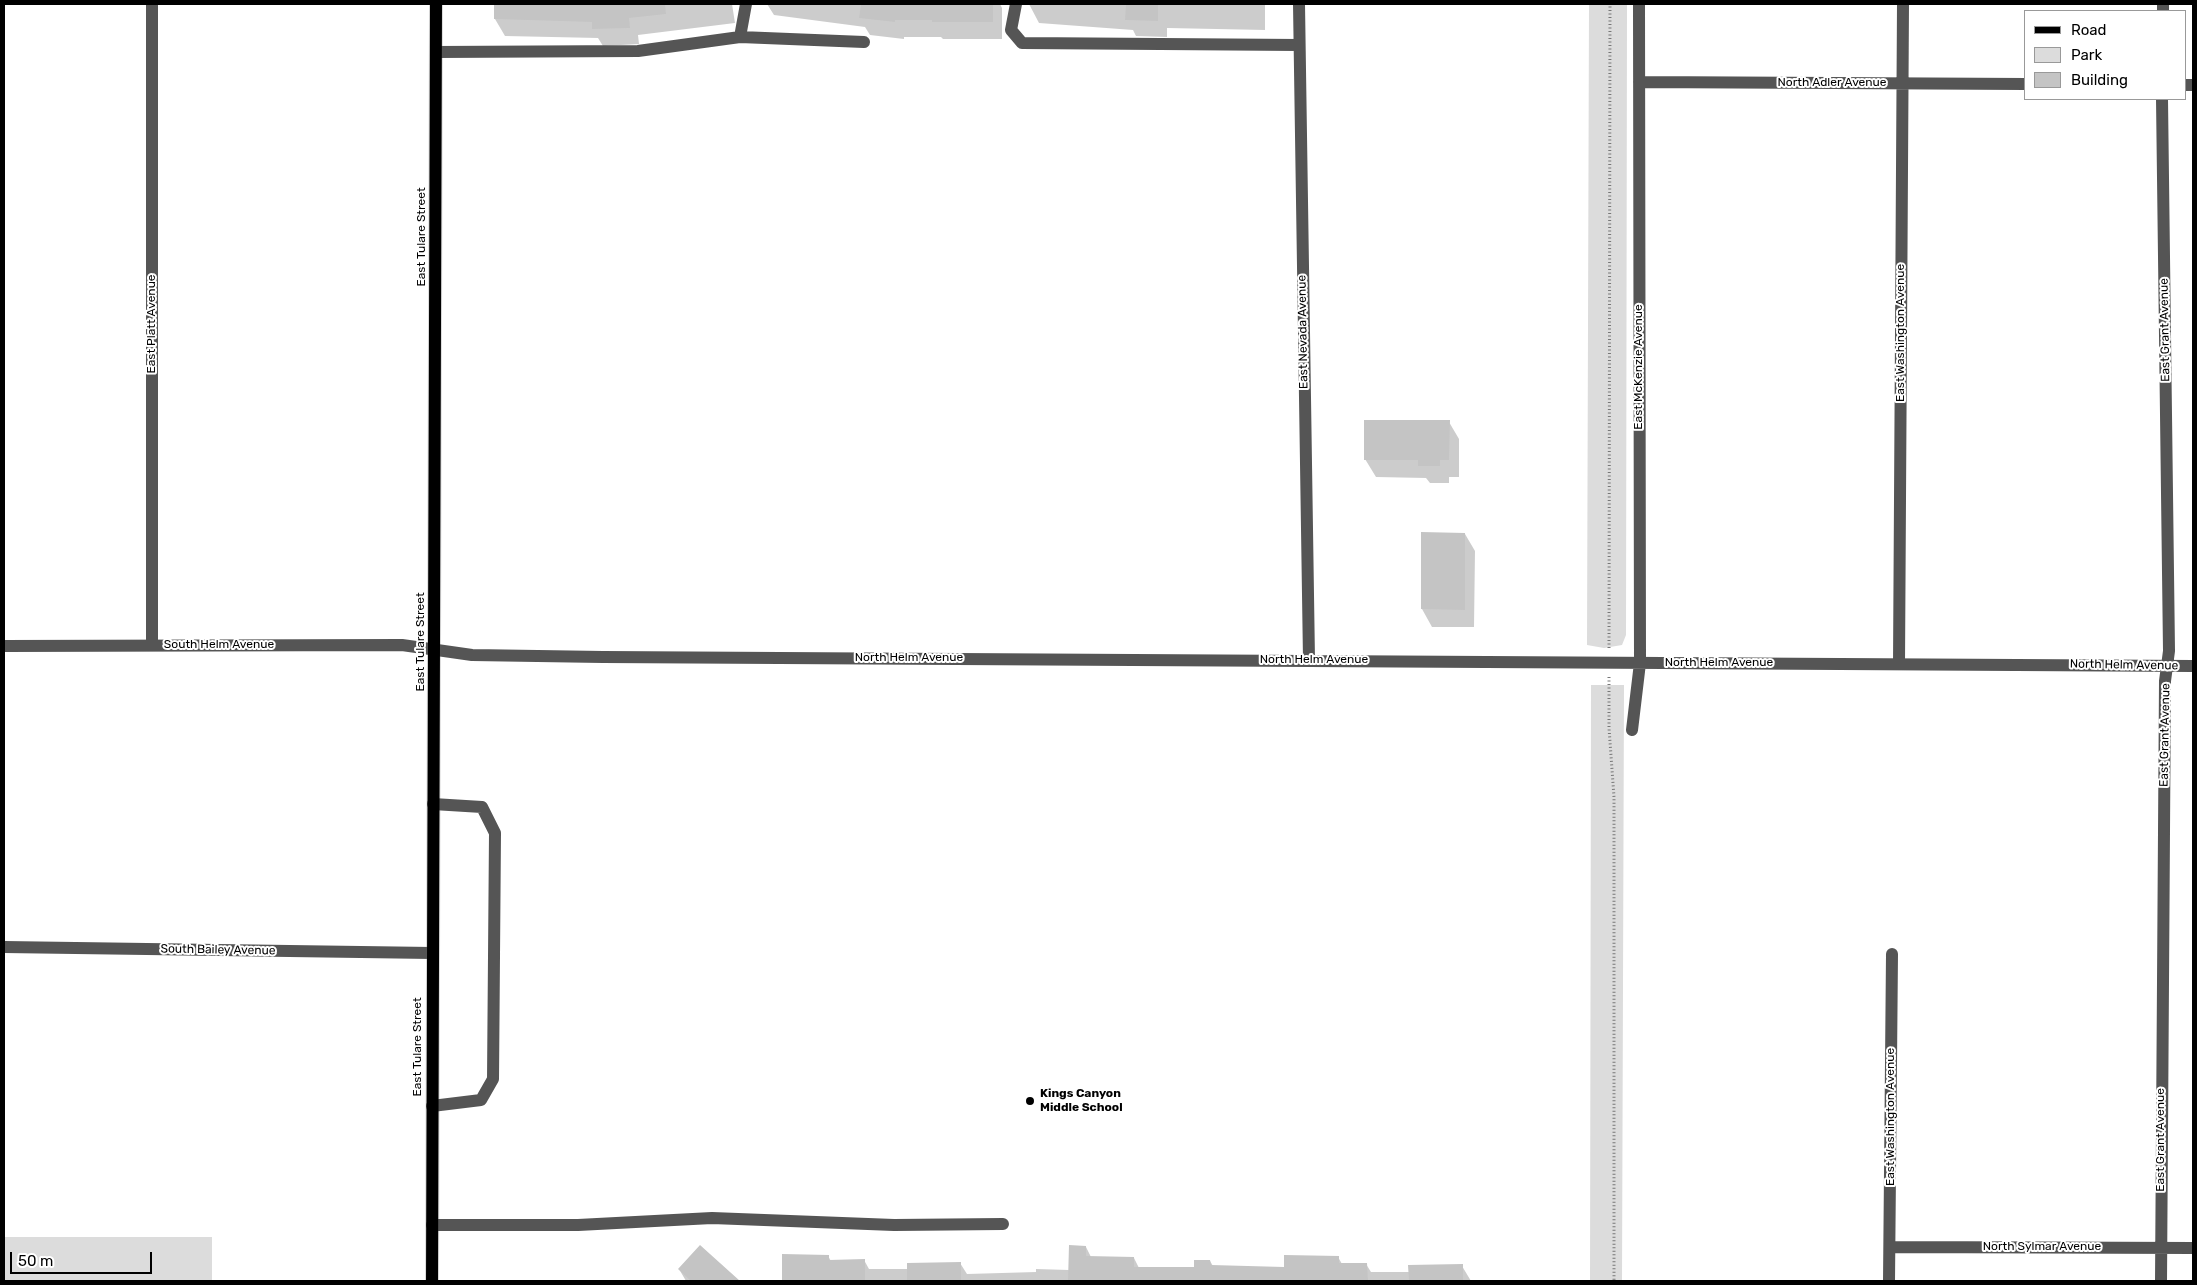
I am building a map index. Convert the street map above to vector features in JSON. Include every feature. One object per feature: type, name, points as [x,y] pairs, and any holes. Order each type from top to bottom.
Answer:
[{"type":"main road","name":"East Tulare Street","points":[[432,1281],[436,4]]},
{"type":"street","name":"East Platt Avenue","points":[[152,4],[152,645]]},
{"type":"street","points":[[740,37],[746,4]]},
{"type":"street","points":[[1016,4],[1011,30],[1022,43],[1299,45]]},
{"type":"street","name":"East Nevada Avenue","points":[[1299,4],[1309,660]]},
{"type":"street","name":"East McKenzie Avenue","points":[[1632,730],[1640,663],[1639,4]]},
{"type":"street","name":"East Washington Avenue","points":[[1899,663],[1903,4]]},
{"type":"street","points":[[436,52],[638,51],[740,37],[864,42]]},
{"type":"street","name":"North Adler Avenue","points":[[1639,82],[2024,84]]},
{"type":"street","name":"East Grant Avenue","points":[[2161,1281],[2167,666],[2169,651],[2162,100]]},
{"type":"street","name":"South Helm Avenue","points":[[4,646],[402,645],[435,649]]},
{"type":"street","name":"North Helm Avenue","points":[[435,649],[472,655],[603,657],[2193,666]]},
{"type":"street","points":[[432,1106],[481,1100],[493,1079],[495,833],[482,807],[433,804]]},
{"type":"street","name":"South Bailey Avenue","points":[[4,947],[432,952]]},
{"type":"street","name":"East Washington Avenue","points":[[1889,1281],[1892,954]]},
{"type":"street","points":[[432,1225],[578,1225],[712,1218],[894,1225],[1003,1224]]},
{"type":"street","name":"North Sylmar Avenue","points":[[1890,1247],[2193,1248]]},
{"type":"path","points":[[1610,4],[1609,728],[1614,797],[1614,1281]]},
{"type":"green space","points":[[1589,4],[1627,4],[1626,635],[1622,645],[1604,648],[1587,645]]},
{"type":"green space","points":[[1591,685],[1624,685],[1622,1281],[1590,1281]]},
{"type":"green space","points":[[4,1237],[212,1237],[212,1281],[4,1281]]},
{"type":"building","points":[[494,4],[665,4],[666,14],[629,18],[630,28],[592,29],[592,22],[494,19]]},
{"type":"building","points":[[861,4],[993,4],[993,22],[895,20],[895,22],[859,18]]},
{"type":"building","points":[[1126,4],[1158,4],[1158,21],[1125,20]]},
{"type":"building","points":[[1364,420],[1450,420],[1449,460],[1440,460],[1440,466],[1418,466],[1418,460],[1364,460]]},
{"type":"building","points":[[1421,532],[1465,533],[1465,610],[1421,609]]},
{"type":"building","points":[[700,1245],[740,1281],[691,1281],[678,1269]]},
{"type":"building","points":[[1069,1245],[1086,1246],[1086,1256],[1134,1257],[1134,1267],[1194,1267],[1194,1260],[1210,1260],[1211,1265],[1284,1267],[1284,1255],[1339,1256],[1339,1263],[1367,1263],[1368,1281],[1068,1281]]},
{"type":"building","points":[[782,1254],[829,1255],[829,1260],[865,1259],[865,1281],[782,1281]]},
{"type":"building","points":[[961,1262],[961,1281],[907,1281],[907,1263]]},
{"type":"building","points":[[1463,1264],[1463,1281],[1409,1281],[1408,1265]]},
{"type":"place","name":"Kings Canyon Middle School","points":[[1030,1101]]}]
